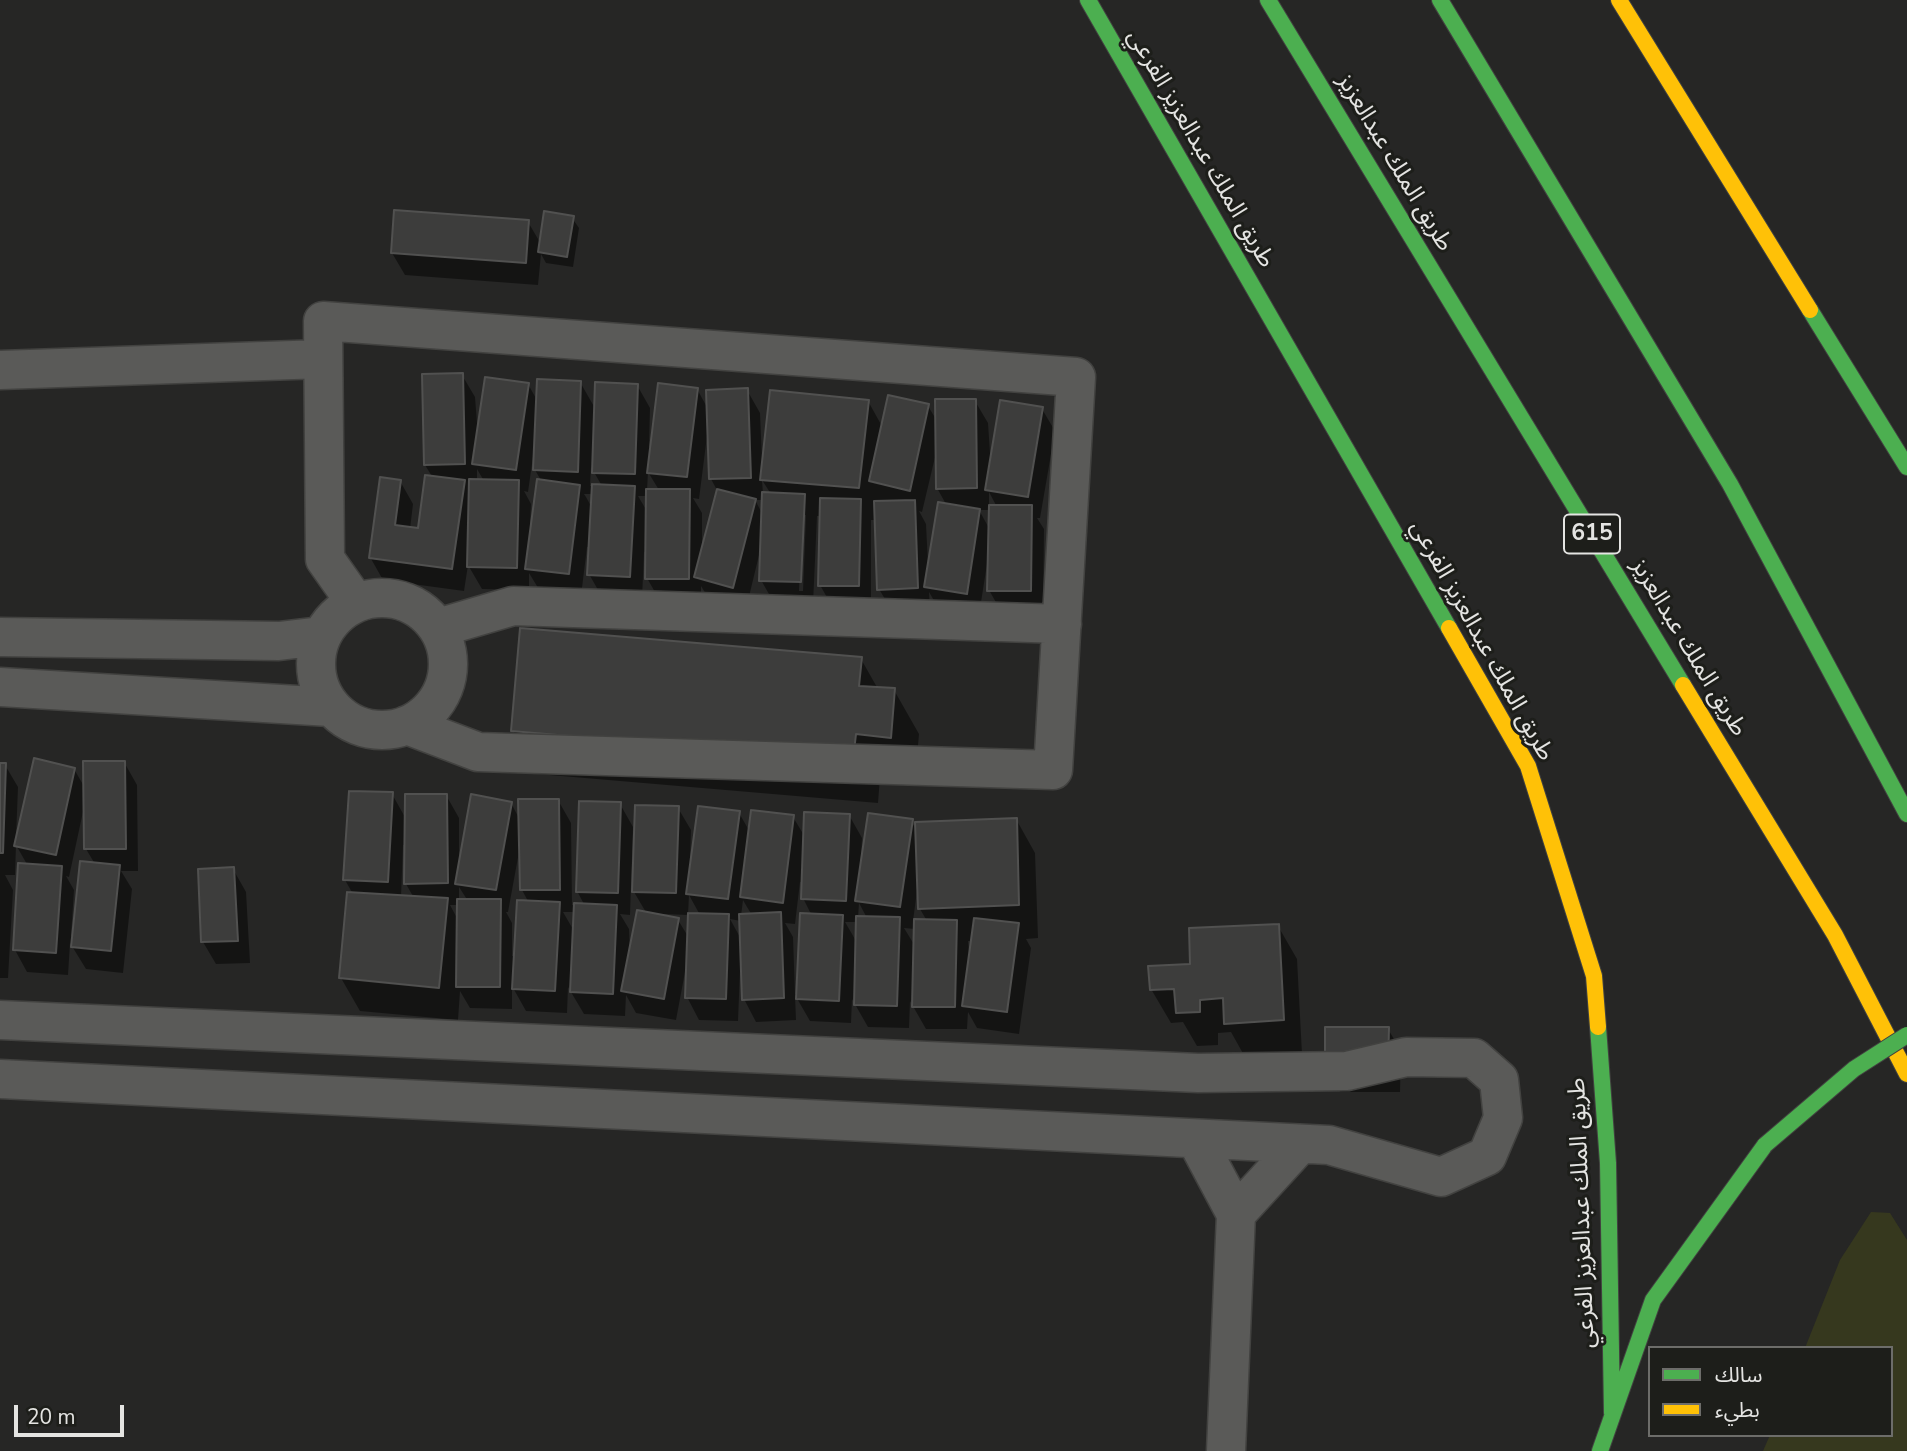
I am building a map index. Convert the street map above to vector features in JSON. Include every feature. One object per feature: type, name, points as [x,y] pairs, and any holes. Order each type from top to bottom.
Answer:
[{"type":"main road","name":"طريق الملك عبدالعزيز الفرعي","points":[[1088,0],[1528,766],[1594,976],[1608,1163],[1612,1418]]},
{"type":"main road","name":"طريق الملك عبدالعزيز","points":[[1268,0],[1835,934],[1907,1074]]},
{"type":"main road","points":[[1440,0],[1730,484],[1907,814]]},
{"type":"main road","points":[[1619,0],[1907,467]]},
{"type":"main road","points":[[1600,1451],[1653,1300],[1765,1145],[1854,1069],[1907,1035]]},
{"type":"street","points":[[356,603],[325,559],[323,321],[1076,377],[1053,770],[478,752],[407,726]]},
{"type":"street","points":[[0,370],[323,359]]},
{"type":"street","points":[[374,598],[401,601],[426,614],[438,628],[446,645],[449,665],[445,684],[430,709],[407,726],[387,730],[366,728],[346,720],[331,707],[321,691],[316,673],[316,654],[321,636],[341,611],[374,598]]},
{"type":"street","points":[[438,628],[513,606],[1062,624]]},
{"type":"street","points":[[0,637],[279,641],[321,636]]},
{"type":"street","points":[[0,687],[331,707]]},
{"type":"street","points":[[0,1020],[1198,1073],[1347,1071],[1406,1057],[1474,1058],[1499,1080],[1503,1118],[1487,1156],[1441,1177],[1329,1145],[0,1079]]},
{"type":"street","points":[[1196,1139],[1236,1214],[1226,1451]]},
{"type":"street","points":[[1236,1214],[1300,1144]]},
{"type":"green space","points":[[1871,1212],[1890,1213],[1907,1240],[1907,1451],[1763,1451],[1769,1437],[1893,1437],[1893,1346],[1806,1346],[1840,1260]]},
{"type":"building","points":[[394,210],[529,220],[526,263],[391,253]]},
{"type":"building","points":[[544,211],[574,216],[567,257],[538,252]]},
{"type":"building","points":[[463,373],[465,464],[424,465],[422,374]]},
{"type":"building","points":[[485,377],[529,383],[516,470],[472,464]]},
{"type":"building","points":[[537,379],[581,381],[578,472],[533,470]]},
{"type":"building","points":[[595,382],[638,384],[635,474],[592,473]]},
{"type":"building","points":[[658,383],[698,388],[687,477],[647,473]]},
{"type":"building","points":[[748,388],[751,478],[709,479],[706,390]]},
{"type":"building","points":[[770,390],[869,400],[859,488],[760,480]]},
{"type":"building","points":[[888,395],[929,404],[910,491],[869,481]]},
{"type":"building","points":[[935,399],[976,399],[977,488],[936,489]]},
{"type":"building","points":[[1000,400],[1043,407],[1028,497],[985,490]]},
{"type":"building","points":[[425,475],[465,480],[452,569],[369,558],[380,477],[401,480],[395,525],[418,528]]},
{"type":"building","points":[[469,479],[519,480],[517,568],[467,567]]},
{"type":"building","points":[[537,479],[580,485],[569,574],[525,569]]},
{"type":"building","points":[[592,484],[635,486],[630,577],[587,575]]},
{"type":"building","points":[[646,489],[690,489],[689,579],[645,579]]},
{"type":"building","points":[[717,489],[756,499],[733,588],[694,577]]},
{"type":"building","points":[[762,492],[805,494],[801,582],[759,581]]},
{"type":"building","points":[[820,498],[861,499],[859,586],[818,586]]},
{"type":"building","points":[[915,500],[918,588],[877,590],[874,501]]},
{"type":"building","points":[[938,502],[980,509],[967,594],[924,587]]},
{"type":"building","points":[[989,505],[1032,505],[1031,591],[987,591]]},
{"type":"building","points":[[520,628],[862,657],[859,686],[895,688],[891,738],[856,734],[853,760],[511,731]]},
{"type":"building","points":[[34,758],[75,768],[56,855],[14,846]]},
{"type":"building","points":[[83,761],[125,761],[126,849],[84,849]]},
{"type":"building","points":[[0,763],[6,763],[3,853],[0,853]]},
{"type":"building","points":[[349,791],[393,792],[388,882],[343,880]]},
{"type":"building","points":[[405,794],[447,794],[448,883],[404,884]]},
{"type":"building","points":[[471,794],[512,802],[496,890],[455,884]]},
{"type":"building","points":[[518,799],[559,799],[560,890],[520,890]]},
{"type":"building","points":[[579,801],[621,802],[618,893],[576,892]]},
{"type":"building","points":[[635,805],[679,806],[676,893],[632,892]]},
{"type":"building","points":[[698,806],[740,811],[728,899],[686,894]]},
{"type":"building","points":[[751,810],[794,815],[783,903],[740,897]]},
{"type":"building","points":[[804,812],[850,814],[846,901],[801,899]]},
{"type":"building","points":[[868,813],[913,819],[900,907],[855,901]]},
{"type":"building","points":[[1017,818],[1019,905],[918,909],[915,822]]},
{"type":"building","points":[[80,861],[120,865],[111,951],[71,947]]},
{"type":"building","points":[[18,863],[62,866],[56,953],[13,950]]},
{"type":"building","points":[[234,867],[238,941],[201,942],[198,869]]},
{"type":"building","points":[[347,892],[448,898],[439,988],[339,978]]},
{"type":"building","points":[[457,899],[501,899],[500,987],[456,987]]},
{"type":"building","points":[[517,900],[560,902],[555,991],[512,989]]},
{"type":"building","points":[[574,903],[617,905],[613,994],[570,992]]},
{"type":"building","points":[[637,910],[679,918],[664,999],[621,991]]},
{"type":"building","points":[[781,912],[784,998],[742,1000],[739,914]]},
{"type":"building","points":[[688,913],[729,914],[726,999],[685,998]]},
{"type":"building","points":[[800,913],[843,915],[839,1001],[796,999]]},
{"type":"building","points":[[856,916],[900,917],[897,1006],[854,1005]]},
{"type":"building","points":[[974,918],[1019,923],[1007,1012],[962,1006]]},
{"type":"building","points":[[914,919],[957,920],[955,1007],[912,1007]]},
{"type":"building","points":[[1279,924],[1284,1020],[1224,1024],[1223,998],[1200,1000],[1200,1012],[1176,1013],[1174,989],[1150,990],[1148,966],[1190,964],[1189,928]]},
{"type":"building","points":[[1325,1027],[1389,1027],[1388,1070],[1325,1070]]},
{"type":"traffic: fast","points":[[1088,0],[1449,628]]},
{"type":"traffic: fast","points":[[1268,0],[1683,685]]},
{"type":"traffic: fast","points":[[1440,0],[1730,484],[1907,814]]},
{"type":"traffic: fast","points":[[1810,310],[1907,467]]},
{"type":"traffic: fast","points":[[1598,1027],[1608,1163],[1612,1413]]},
{"type":"traffic: fast","points":[[1765,1145],[1854,1069],[1907,1035]]},
{"type":"traffic: fast","points":[[1600,1451],[1653,1300],[1765,1145]]},
{"type":"traffic: slow","points":[[1619,0],[1810,310]]},
{"type":"traffic: slow","points":[[1449,628],[1528,766],[1594,976],[1598,1027]]},
{"type":"traffic: slow","points":[[1683,685],[1835,935],[1907,1074]]}]
